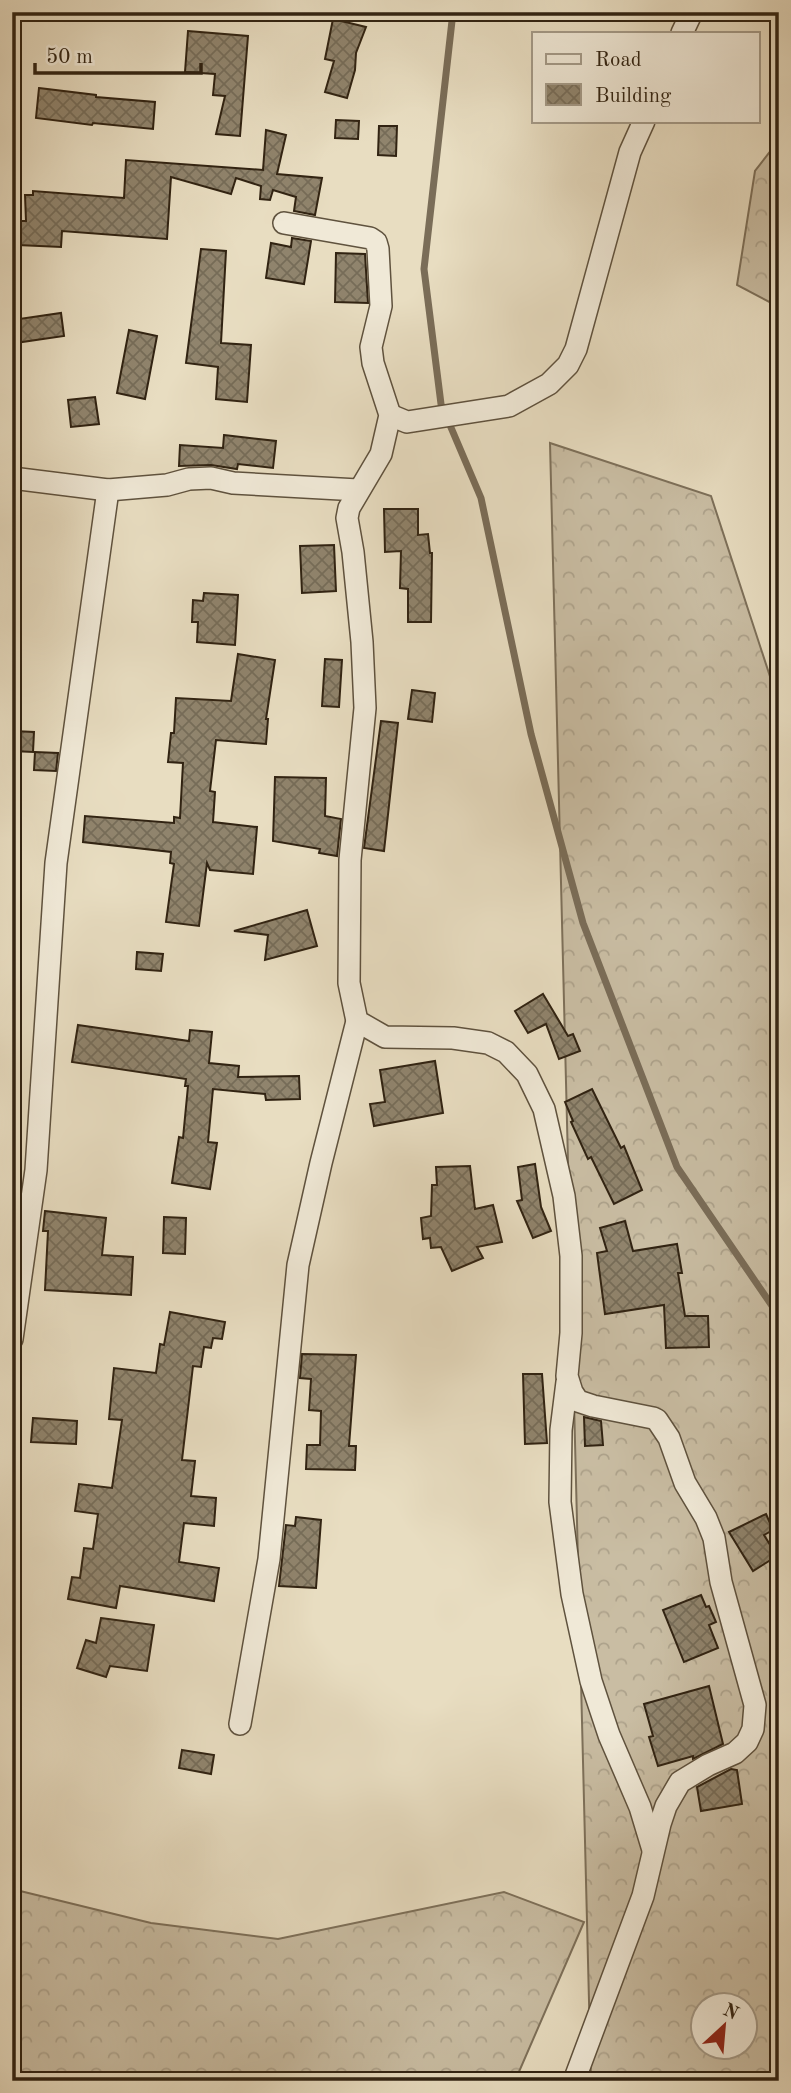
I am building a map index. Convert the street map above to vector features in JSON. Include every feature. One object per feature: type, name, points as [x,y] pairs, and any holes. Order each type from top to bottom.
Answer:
[{"type":"street","points":[[682,32],[692,12]]},
{"type":"street","points":[[390,415],[407,422],[509,406],[549,384],[568,365],[576,349],[630,152],[644,122]]},
{"type":"street","points":[[240,1724],[269,1559],[298,1265],[358,1021],[349,983],[350,860],[365,708],[362,642],[347,518],[358,490],[381,454],[390,415],[373,363],[371,347],[381,306],[376,242],[370,238],[284,223]]},
{"type":"street","points":[[12,478],[107,490],[167,485],[189,478],[211,478],[233,483],[358,490]]},
{"type":"street","points":[[12,1339],[37,1170],[56,863],[107,490]]},
{"type":"street","points":[[358,1021],[385,1037],[453,1038],[488,1043],[506,1052],[527,1074],[544,1109],[564,1196],[571,1256],[571,1333],[561,1430],[560,1502],[572,1594],[591,1681],[609,1735],[640,1807],[654,1852]]},
{"type":"street","points":[[567,1377],[574,1398],[578,1401],[653,1418],[669,1438],[685,1483],[706,1518],[713,1538],[720,1582],[755,1704],[753,1729],[747,1742],[735,1753],[680,1782],[666,1806],[643,1896],[573,2081]]},
{"type":"green space","points":[[779,140],[779,307],[737,285],[755,171]]},
{"type":"green space","points":[[550,443],[711,496],[779,704],[779,2081],[591,2081]]},
{"type":"green space","points":[[12,1889],[151,1923],[278,1939],[504,1892],[584,1922],[515,2081],[12,2081]]},
{"type":"building","points":[[333,19],[366,27],[356,53],[355,70],[347,98],[325,92],[334,61],[325,59]]},
{"type":"building","points":[[188,31],[248,36],[240,136],[216,134],[225,96],[213,95],[215,74],[185,72]]},
{"type":"building","points":[[39,88],[96,97],[155,102],[153,129],[36,118]]},
{"type":"building","points":[[336,120],[359,121],[358,139],[335,138]]},
{"type":"building","points":[[379,126],[397,126],[396,156],[378,155]]},
{"type":"building","points":[[266,130],[286,135],[277,174],[322,178],[315,215],[294,211],[296,197],[273,190],[270,200],[260,199],[261,186],[236,178],[231,194],[171,177],[167,239],[62,231],[61,247],[18,245],[18,221],[26,221],[25,195],[33,195],[33,191],[124,198],[126,160],[263,170]]},
{"type":"building","points":[[292,238],[311,241],[304,284],[266,278],[271,243],[291,247]]},
{"type":"building","points":[[201,249],[226,251],[221,343],[251,345],[247,402],[216,399],[218,367],[186,363]]},
{"type":"building","points":[[336,253],[365,254],[368,303],[335,302]]},
{"type":"building","points":[[61,313],[64,336],[15,343],[12,320]]},
{"type":"building","points":[[129,330],[157,336],[145,399],[117,393]]},
{"type":"building","points":[[95,397],[99,424],[71,427],[68,400]]},
{"type":"building","points":[[224,435],[276,441],[273,468],[238,464],[237,469],[211,465],[179,466],[180,445],[223,448]]},
{"type":"building","points":[[384,509],[418,509],[418,535],[428,534],[432,553],[431,622],[408,622],[408,589],[400,588],[401,551],[385,552]]},
{"type":"building","points":[[334,545],[336,591],[302,593],[300,546]]},
{"type":"building","points":[[204,593],[238,595],[235,645],[197,642],[198,622],[192,622],[193,600],[203,601]]},
{"type":"building","points":[[238,654],[275,660],[266,719],[266,744],[216,740],[210,791],[215,792],[213,822],[257,827],[253,874],[210,870],[207,863],[199,926],[166,922],[174,864],[170,863],[171,852],[83,842],[85,816],[174,823],[174,817],[180,818],[183,763],[168,762],[171,733],[174,733],[176,698],[231,701]]},
{"type":"building","points":[[325,659],[342,660],[339,707],[322,706]]},
{"type":"building","points":[[412,690],[435,693],[432,722],[408,719]]},
{"type":"building","points":[[381,721],[398,723],[384,851],[364,848]]},
{"type":"building","points":[[13,731],[34,732],[33,752],[13,751]]},
{"type":"building","points":[[35,752],[58,753],[56,771],[34,770]]},
{"type":"building","points":[[275,777],[326,778],[325,816],[341,819],[337,856],[319,853],[320,849],[273,841]]},
{"type":"building","points":[[307,910],[317,946],[265,960],[268,935],[234,931]]},
{"type":"building","points":[[137,952],[163,954],[161,971],[136,969]]},
{"type":"building","points":[[543,994],[568,1036],[573,1034],[580,1051],[559,1059],[546,1024],[528,1033],[515,1011]]},
{"type":"building","points":[[78,1025],[189,1041],[190,1030],[212,1032],[209,1063],[239,1066],[238,1077],[299,1076],[300,1099],[266,1100],[265,1094],[213,1089],[208,1142],[217,1143],[210,1189],[172,1183],[179,1137],[183,1138],[188,1086],[185,1086],[186,1079],[72,1062]]},
{"type":"building","points":[[435,1061],[443,1113],[374,1126],[370,1104],[385,1102],[380,1070]]},
{"type":"building","points":[[592,1089],[621,1148],[624,1146],[642,1190],[614,1204],[591,1157],[588,1159],[565,1102]]},
{"type":"building","points":[[535,1164],[541,1207],[551,1231],[533,1238],[517,1201],[522,1200],[518,1167]]},
{"type":"building","points":[[470,1166],[475,1209],[493,1205],[502,1242],[477,1247],[483,1258],[452,1271],[441,1247],[431,1248],[430,1238],[423,1239],[421,1218],[431,1216],[432,1185],[437,1185],[436,1167]]},
{"type":"building","points":[[45,1211],[106,1218],[102,1255],[133,1257],[131,1295],[45,1290],[48,1231],[43,1231]]},
{"type":"building","points":[[164,1217],[186,1218],[185,1254],[163,1253]]},
{"type":"building","points":[[625,1221],[633,1251],[677,1244],[682,1273],[678,1273],[685,1316],[708,1316],[709,1347],[666,1348],[664,1305],[605,1314],[597,1253],[607,1251],[600,1228]]},
{"type":"building","points":[[170,1312],[225,1322],[222,1339],[213,1338],[211,1348],[204,1347],[201,1367],[193,1366],[182,1460],[195,1461],[191,1496],[216,1498],[214,1526],[184,1523],[179,1562],[219,1568],[214,1601],[120,1586],[116,1608],[68,1599],[72,1577],[80,1578],[84,1548],[93,1549],[98,1514],[75,1511],[79,1484],[112,1488],[122,1420],[109,1419],[114,1368],[156,1373],[160,1344],[164,1345]]},
{"type":"building","points":[[302,1354],[356,1355],[349,1446],[356,1446],[355,1470],[306,1469],[307,1445],[320,1445],[321,1411],[309,1410],[311,1379],[300,1378]]},
{"type":"building","points":[[523,1374],[542,1374],[547,1443],[525,1444]]},
{"type":"building","points":[[584,1417],[601,1421],[603,1445],[585,1446]]},
{"type":"building","points":[[33,1418],[77,1421],[76,1444],[31,1442]]},
{"type":"building","points":[[766,1514],[773,1530],[764,1535],[777,1556],[753,1571],[729,1532]]},
{"type":"building","points":[[296,1517],[321,1520],[316,1588],[279,1586],[286,1525],[295,1526]]},
{"type":"building","points":[[701,1595],[716,1622],[709,1625],[718,1648],[684,1662],[663,1610]]},
{"type":"building","points":[[101,1618],[154,1625],[147,1671],[110,1666],[106,1677],[77,1668],[86,1640],[96,1643]]},
{"type":"building","points":[[709,1686],[723,1744],[693,1759],[693,1756],[658,1766],[649,1737],[653,1736],[644,1704]]},
{"type":"building","points":[[182,1750],[214,1755],[211,1774],[179,1768]]},
{"type":"building","points":[[731,1769],[737,1770],[742,1804],[701,1811],[697,1787]]},
{"type":"waterway","points":[[453,12],[424,269],[441,404],[481,498],[531,734],[583,923],[677,1167],[779,1316]]}]
